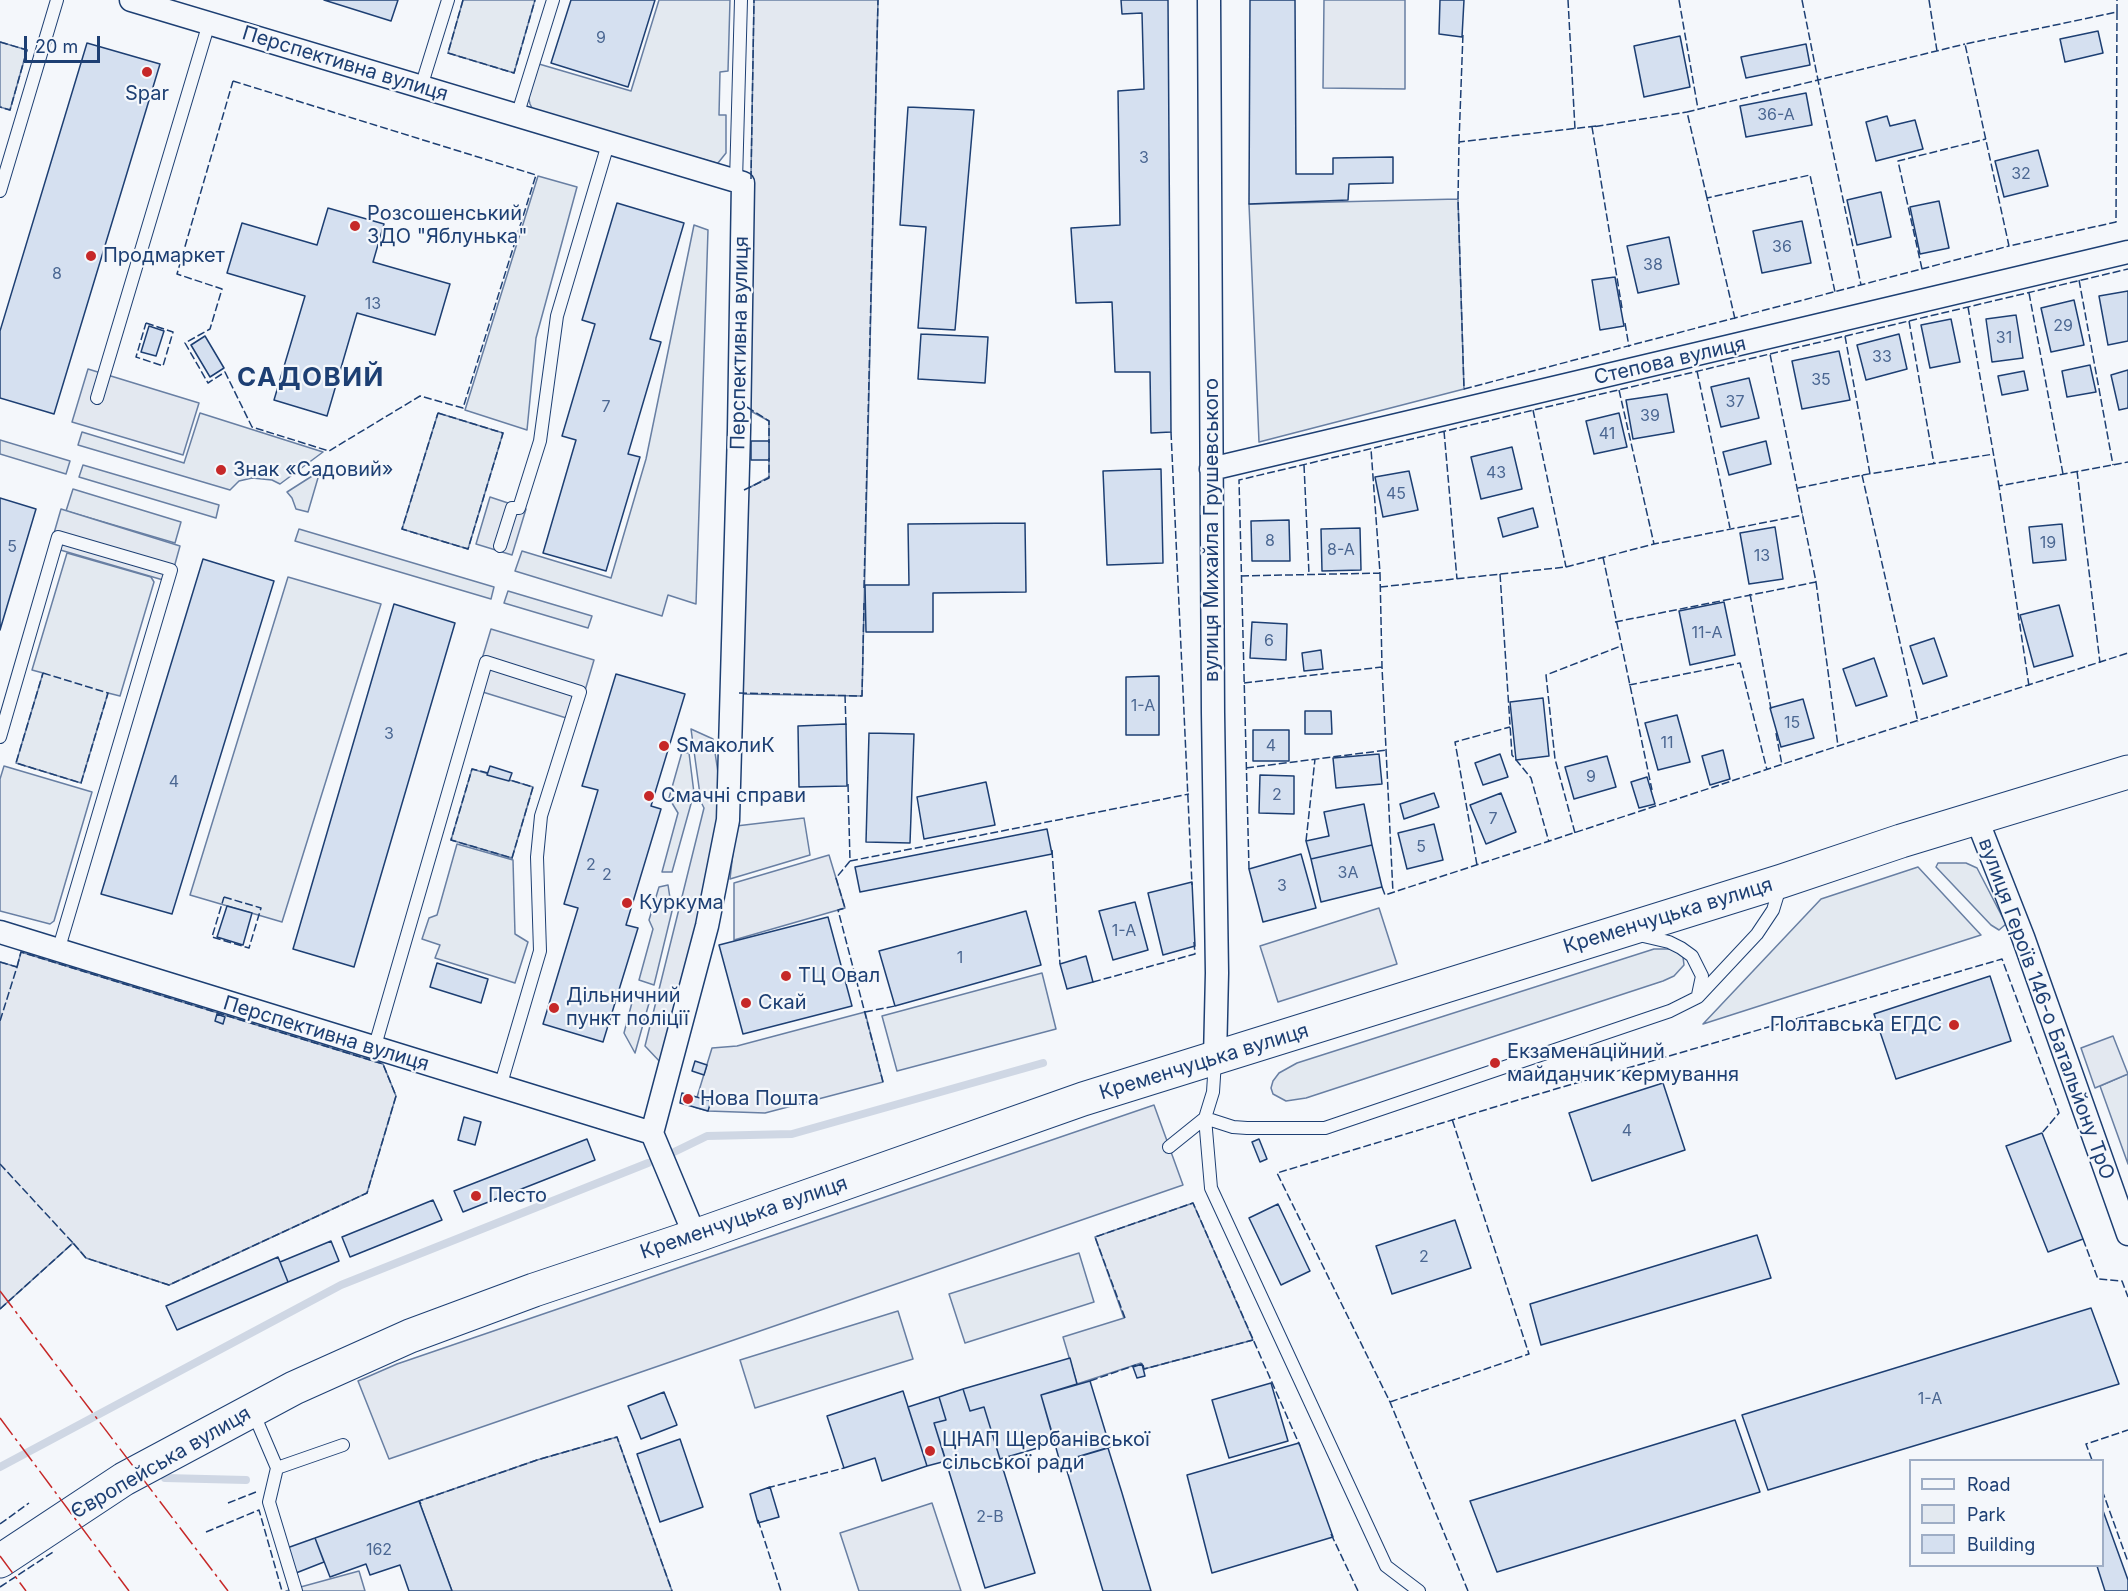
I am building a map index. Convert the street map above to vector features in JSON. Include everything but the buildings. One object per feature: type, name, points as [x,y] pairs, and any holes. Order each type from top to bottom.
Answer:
[{"type":"highway","name":"Кременчуцька вулиця","points":[[294,1388],[410,1336],[534,1290],[695,1236],[1083,1099],[1782,881],[1976,817],[2128,772]]},
{"type":"highway","name":"Європейська вулиця","points":[[0,1561],[124,1479],[294,1388]]},
{"type":"street","name":"Перспективна вулиця","points":[[0,932],[652,1133],[707,926],[728,820],[739,431],[743,183],[131,0]]},
{"type":"street","name":"вулиця Михайла Грушевського","points":[[1209,0],[1211,469],[1217,973],[1215,1059]]},
{"type":"street","name":"Степова вулиця","points":[[1211,469],[2128,252]]},
{"type":"street","name":"вулиця Героїв 146-о Батальйону ТрО","points":[[1976,817],[2023,937],[2128,1234]]},
{"type":"street","points":[[652,1133],[695,1236]]},
{"type":"lane","points":[[0,191],[57,0]]},
{"type":"lane","points":[[421,87],[448,0]]},
{"type":"lane","points":[[517,116],[553,0]]},
{"type":"lane","points":[[736,181],[741,0]]},
{"type":"lane","points":[[97,398],[209,23]]},
{"type":"lane","points":[[500,546],[512,508],[519,508],[540,441],[557,316],[609,144]]},
{"type":"lane","points":[[0,737],[58,537],[171,570],[58,951]]},
{"type":"lane","points":[[374,1049],[486,662],[580,692],[541,816],[537,857],[540,951],[500,1087]]},
{"type":"lane","points":[[1205,1118],[1233,1127],[1325,1128],[1671,1011],[1698,997],[1757,934],[1773,910],[1782,881]]},
{"type":"lane","points":[[1621,930],[1669,942],[1692,956],[1702,976],[1698,997]]},
{"type":"lane","points":[[1215,1059],[1213,1092],[1205,1118],[1211,1188],[1386,1566],[1419,1591]]},
{"type":"lane","points":[[1169,1147],[1205,1118]]},
{"type":"lane","points":[[252,1411],[277,1468],[269,1502],[296,1591]]},
{"type":"lane","points":[[277,1468],[343,1444]]},
{"type":"green space","points":[[463,0],[535,0],[514,73],[448,53]]},
{"type":"green space","points":[[659,0],[730,0],[728,71],[720,72],[719,115],[726,115],[726,153],[718,163],[533,110],[530,104],[528,96],[539,64],[631,91]]},
{"type":"green space","points":[[0,42],[27,50],[10,110],[0,107]]},
{"type":"green space","points":[[538,176],[577,187],[536,338],[527,430],[465,410]]},
{"type":"green space","points":[[1458,199],[1464,389],[1259,442],[1249,204]]},
{"type":"green space","points":[[694,225],[708,230],[696,604],[668,595],[662,616],[515,571],[522,551],[611,578],[646,459]]},
{"type":"green space","points":[[200,413],[323,452],[280,484],[272,480],[252,478],[239,481],[230,490],[78,445],[82,432],[184,463]]},
{"type":"green space","points":[[438,413],[503,433],[468,549],[402,529]]},
{"type":"green space","points":[[0,440],[70,461],[66,474],[0,454]]},
{"type":"green space","points":[[83,465],[219,505],[216,518],[79,477]]},
{"type":"green space","points":[[320,471],[308,512],[296,509],[287,492]]},
{"type":"green space","points":[[73,489],[181,522],[175,543],[66,511]]},
{"type":"green space","points":[[299,529],[494,587],[491,599],[295,541]]},
{"type":"green space","points":[[67,553],[151,577],[154,582],[120,696],[108,693],[81,783],[16,763],[43,673],[32,670]]},
{"type":"green space","points":[[288,577],[381,604],[282,922],[190,895]]},
{"type":"green space","points":[[508,591],[592,616],[588,628],[504,603]]},
{"type":"green space","points":[[682,752],[689,753],[694,793],[672,872],[662,872],[678,813],[669,798]]},
{"type":"green space","points":[[4,766],[92,792],[54,921],[50,924],[0,911],[0,779]]},
{"type":"green space","points":[[472,769],[533,787],[512,858],[451,840]]},
{"type":"green space","points":[[804,818],[810,855],[730,879],[736,826]]},
{"type":"green space","points":[[457,844],[513,860],[515,934],[528,942],[515,983],[435,958],[440,945],[422,939],[429,918],[437,915]]},
{"type":"green space","points":[[1938,863],[1966,863],[1977,868],[2006,924],[1999,930],[1991,925],[1936,867]]},
{"type":"green space","points":[[1918,867],[1981,935],[1703,1024],[1821,899]]},
{"type":"green space","points":[[668,885],[672,911],[654,985],[639,980],[653,929],[649,920],[659,887]]},
{"type":"green space","points":[[1654,949],[1672,949],[1683,957],[1684,965],[1674,976],[1663,981],[1306,1098],[1286,1101],[1273,1094],[1271,1088],[1273,1081],[1279,1073],[1297,1063]]},
{"type":"green space","points":[[1042,973],[1056,1029],[897,1071],[882,1016]]},
{"type":"green space","points":[[635,991],[651,996],[635,1053],[624,1033]]},
{"type":"green space","points":[[2128,1074],[2128,1164],[2100,1086]]},
{"type":"green space","points":[[1079,1253],[1094,1302],[965,1343],[949,1294]]},
{"type":"green space","points":[[898,1311],[913,1359],[755,1408],[740,1360]]},
{"type":"shaded area","points":[[754,0],[878,0],[862,696],[739,694],[743,491],[769,477],[769,421],[747,409]]},
{"type":"shaded area","points":[[1324,0],[1405,0],[1405,89],[1323,88]]},
{"type":"shaded area","points":[[88,369],[199,403],[183,455],[72,422]]},
{"type":"shaded area","points":[[490,497],[526,509],[512,555],[476,544]]},
{"type":"shaded area","points":[[61,509],[180,546],[170,582],[50,547]]},
{"type":"shaded area","points":[[491,629],[594,660],[576,721],[473,689]]},
{"type":"shaded area","points":[[691,729],[713,739],[724,813],[662,1064],[645,1046],[704,808],[701,802]]},
{"type":"shaded area","points":[[829,855],[845,908],[734,940],[734,883]]},
{"type":"shaded area","points":[[1379,908],[1397,964],[1278,1002],[1260,946]]},
{"type":"shaded area","points":[[21,952],[383,1064],[396,1096],[367,1193],[169,1285],[86,1258],[73,1243],[0,1309],[0,962],[17,967]]},
{"type":"shaded area","points":[[865,1012],[883,1082],[765,1113],[708,1111],[694,1107],[712,1048],[737,1046]]},
{"type":"shaded area","points":[[2113,1036],[2128,1074],[2095,1088],[2081,1048]]},
{"type":"shaded area","points":[[1154,1105],[1183,1185],[389,1459],[358,1381],[397,1364]]},
{"type":"shaded area","points":[[1193,1203],[1253,1340],[1144,1369],[1141,1363],[1077,1384],[1063,1337],[1124,1318],[1095,1237]]},
{"type":"shaded area","points":[[617,1437],[672,1591],[452,1591],[419,1501],[537,1460]]},
{"type":"shaded area","points":[[932,1503],[961,1591],[859,1591],[840,1533]]},
{"type":"shaded area","points":[[359,1571],[365,1591],[286,1591]]},
{"type":"waterway","points":[[670,1154],[707,1136],[792,1134],[1043,1063]]},
{"type":"waterway","points":[[0,1467],[341,1285],[648,1163]]},
{"type":"waterway","points":[[165,1478],[246,1480]]},
{"type":"fence","points":[[463,0],[448,53],[514,73],[535,0]]},
{"type":"fence","points":[[751,179],[754,0]]},
{"type":"fence","points":[[864,588],[878,0]]},
{"type":"fence","points":[[1568,0],[1575,129]]},
{"type":"fence","points":[[1679,0],[1698,109]]},
{"type":"fence","points":[[1802,0],[1818,80],[1965,44]]},
{"type":"fence","points":[[1929,0],[1937,51]]},
{"type":"fence","points":[[2117,0],[2117,12]]},
{"type":"fence","points":[[2117,12],[2116,222],[2009,246],[1965,44],[2117,12]]},
{"type":"fence","points":[[1459,142],[1463,33]]},
{"type":"fence","points":[[0,42],[27,50],[10,110],[0,107]]},
{"type":"fence","points":[[1707,198],[1687,112],[1818,80],[1861,285]]},
{"type":"fence","points":[[233,81],[536,175],[463,408],[420,396],[329,451],[252,427],[225,372],[208,383],[185,343],[210,329],[222,289],[177,274],[233,81]]},
{"type":"fence","points":[[1622,308],[1592,127],[1687,112]]},
{"type":"fence","points":[[1596,126],[1459,142],[1458,199],[1464,389],[2009,246]]},
{"type":"fence","points":[[1922,269],[1898,161],[1986,139]]},
{"type":"fence","points":[[1735,319],[1707,198],[1810,175],[1835,292]]},
{"type":"fence","points":[[1249,869],[1239,480],[2128,269]]},
{"type":"fence","points":[[2079,280],[2113,465]]},
{"type":"fence","points":[[2029,293],[2063,474]]},
{"type":"fence","points":[[1968,307],[1999,486]]},
{"type":"fence","points":[[1909,321],[1934,464]]},
{"type":"fence","points":[[146,323],[173,332],[163,366],[136,357],[146,323]]},
{"type":"fence","points":[[1625,323],[1629,347]]},
{"type":"fence","points":[[1845,336],[1870,474]]},
{"type":"fence","points":[[1615,622],[1816,582],[1770,354]]},
{"type":"fence","points":[[1697,371],[1730,528]]},
{"type":"fence","points":[[1619,390],[1654,544]]},
{"type":"fence","points":[[747,407],[769,421],[769,443]]},
{"type":"fence","points":[[1533,410],[1566,567]]},
{"type":"fence","points":[[438,413],[503,433],[468,549],[402,529],[438,413]]},
{"type":"fence","points":[[1444,431],[1457,579]]},
{"type":"fence","points":[[1171,432],[1192,885]]},
{"type":"fence","points":[[1241,576],[1380,573],[1371,449]]},
{"type":"fence","points":[[1798,488],[1862,475],[1994,454]]},
{"type":"fence","points":[[744,490],[769,478],[769,458]]},
{"type":"fence","points":[[2029,686],[1999,486],[2128,462]]},
{"type":"fence","points":[[1304,465],[1309,574]]},
{"type":"fence","points":[[2077,471],[2100,663]]},
{"type":"fence","points":[[1862,475],[1918,722]]},
{"type":"fence","points":[[1380,587],[1566,567],[1654,544],[1803,515]]},
{"type":"fence","points":[[1603,557],[1652,790]]},
{"type":"fence","points":[[1380,573],[1382,667],[1393,893]]},
{"type":"fence","points":[[1500,574],[1512,755],[1531,778],[1549,842]]},
{"type":"fence","points":[[1816,582],[1838,746]]},
{"type":"fence","points":[[1750,594],[1771,709]]},
{"type":"fence","points":[[739,693],[862,696],[864,603]]},
{"type":"fence","points":[[1575,833],[1555,759],[1546,675],[1621,646]]},
{"type":"fence","points":[[1382,887],[1385,895],[2128,653]]},
{"type":"fence","points":[[1629,685],[1740,663],[1767,770]]},
{"type":"fence","points":[[1244,683],[1382,667]]},
{"type":"fence","points":[[43,673],[108,693],[81,783],[16,763],[43,673]]},
{"type":"fence","points":[[845,695],[846,727]]},
{"type":"fence","points":[[1477,865],[1455,742],[1510,727]]},
{"type":"fence","points":[[1776,733],[1782,765]]},
{"type":"fence","points":[[1246,768],[1387,750]]},
{"type":"fence","points":[[1306,841],[1315,759]]},
{"type":"fence","points":[[488,773],[472,769],[451,840],[512,858],[533,787],[510,780]]},
{"type":"fence","points":[[848,784],[850,861],[836,878],[845,908],[838,910],[883,1082]]},
{"type":"fence","points":[[850,861],[1189,794]]},
{"type":"fence","points":[[1052,850],[1060,964]]},
{"type":"fence","points":[[224,897],[261,908],[249,948],[212,937],[224,897]]},
{"type":"fence","points":[[1093,982],[1195,954],[1194,942]]},
{"type":"fence","points":[[17,967],[21,952],[383,1064],[396,1096],[367,1193],[169,1285],[86,1258],[73,1243]]},
{"type":"fence","points":[[1468,1591],[1390,1402],[1277,1173],[2002,959],[2059,1113],[2042,1133]]},
{"type":"fence","points":[[0,962],[17,967],[0,1021]]},
{"type":"fence","points":[[865,1012],[895,1006]]},
{"type":"fence","points":[[1390,1402],[1529,1354],[1452,1119]]},
{"type":"fence","points":[[0,1164],[73,1243],[0,1309]]},
{"type":"fence","points":[[1125,1318],[1095,1237],[1193,1203],[1300,1446]]},
{"type":"fence","points":[[2083,1239],[2098,1279],[2122,1281],[2128,1297]]},
{"type":"fence","points":[[1143,1365],[1144,1369],[1253,1340]]},
{"type":"fence","points":[[1090,1381],[1136,1365]]},
{"type":"fence","points":[[2092,1459],[2086,1444],[2128,1430]]},
{"type":"fence","points":[[421,1504],[419,1501],[537,1460],[617,1437],[672,1591]]},
{"type":"fence","points":[[767,1488],[844,1468]]},
{"type":"fence","points":[[228,1503],[256,1492]]},
{"type":"fence","points":[[2104,1496],[2128,1562]]},
{"type":"fence","points":[[0,1524],[29,1503]]},
{"type":"fence","points":[[206,1532],[259,1510],[282,1591]]},
{"type":"fence","points":[[758,1520],[781,1591]]},
{"type":"fence","points":[[1331,1534],[1358,1591]]},
{"type":"fence","points":[[0,1587],[53,1552]]},
{"type":"power","points":[[0,1291],[228,1591]]},
{"type":"power","points":[[0,1418],[129,1591]]},
{"type":"power","points":[[0,1556],[26,1591]]},
{"type":"place","name":"Spar","points":[[147,72]]},
{"type":"place","name":"Розсошенський ЗДО \"Яблунька\"","points":[[355,226]]},
{"type":"place","name":"Продмаркет","points":[[91,256]]},
{"type":"place","name":"Знак «Садовий»","points":[[221,470]]},
{"type":"place","name":"SмаколиК","points":[[664,746]]},
{"type":"place","name":"Смачні справи","points":[[649,796]]},
{"type":"place","name":"Куркума","points":[[627,903]]},
{"type":"place","name":"ТЦ Овал","points":[[786,976]]},
{"type":"place","name":"Скай","points":[[746,1003]]},
{"type":"place","name":"Дільничний пункт поліції","points":[[554,1008]]},
{"type":"place","name":"Полтавська ЕГДС","points":[[1954,1025]]},
{"type":"place","name":"Екзаменаційний майданчик кермування","points":[[1495,1063]]},
{"type":"place","name":"Нова Пошта","points":[[688,1099]]},
{"type":"place","name":"Песто","points":[[476,1196]]},
{"type":"place","name":"ЦНАП Щербанівської сільської ради","points":[[930,1451]]},
{"type":"district","name":"САДОВИЙ","points":[[311,378]]}]
